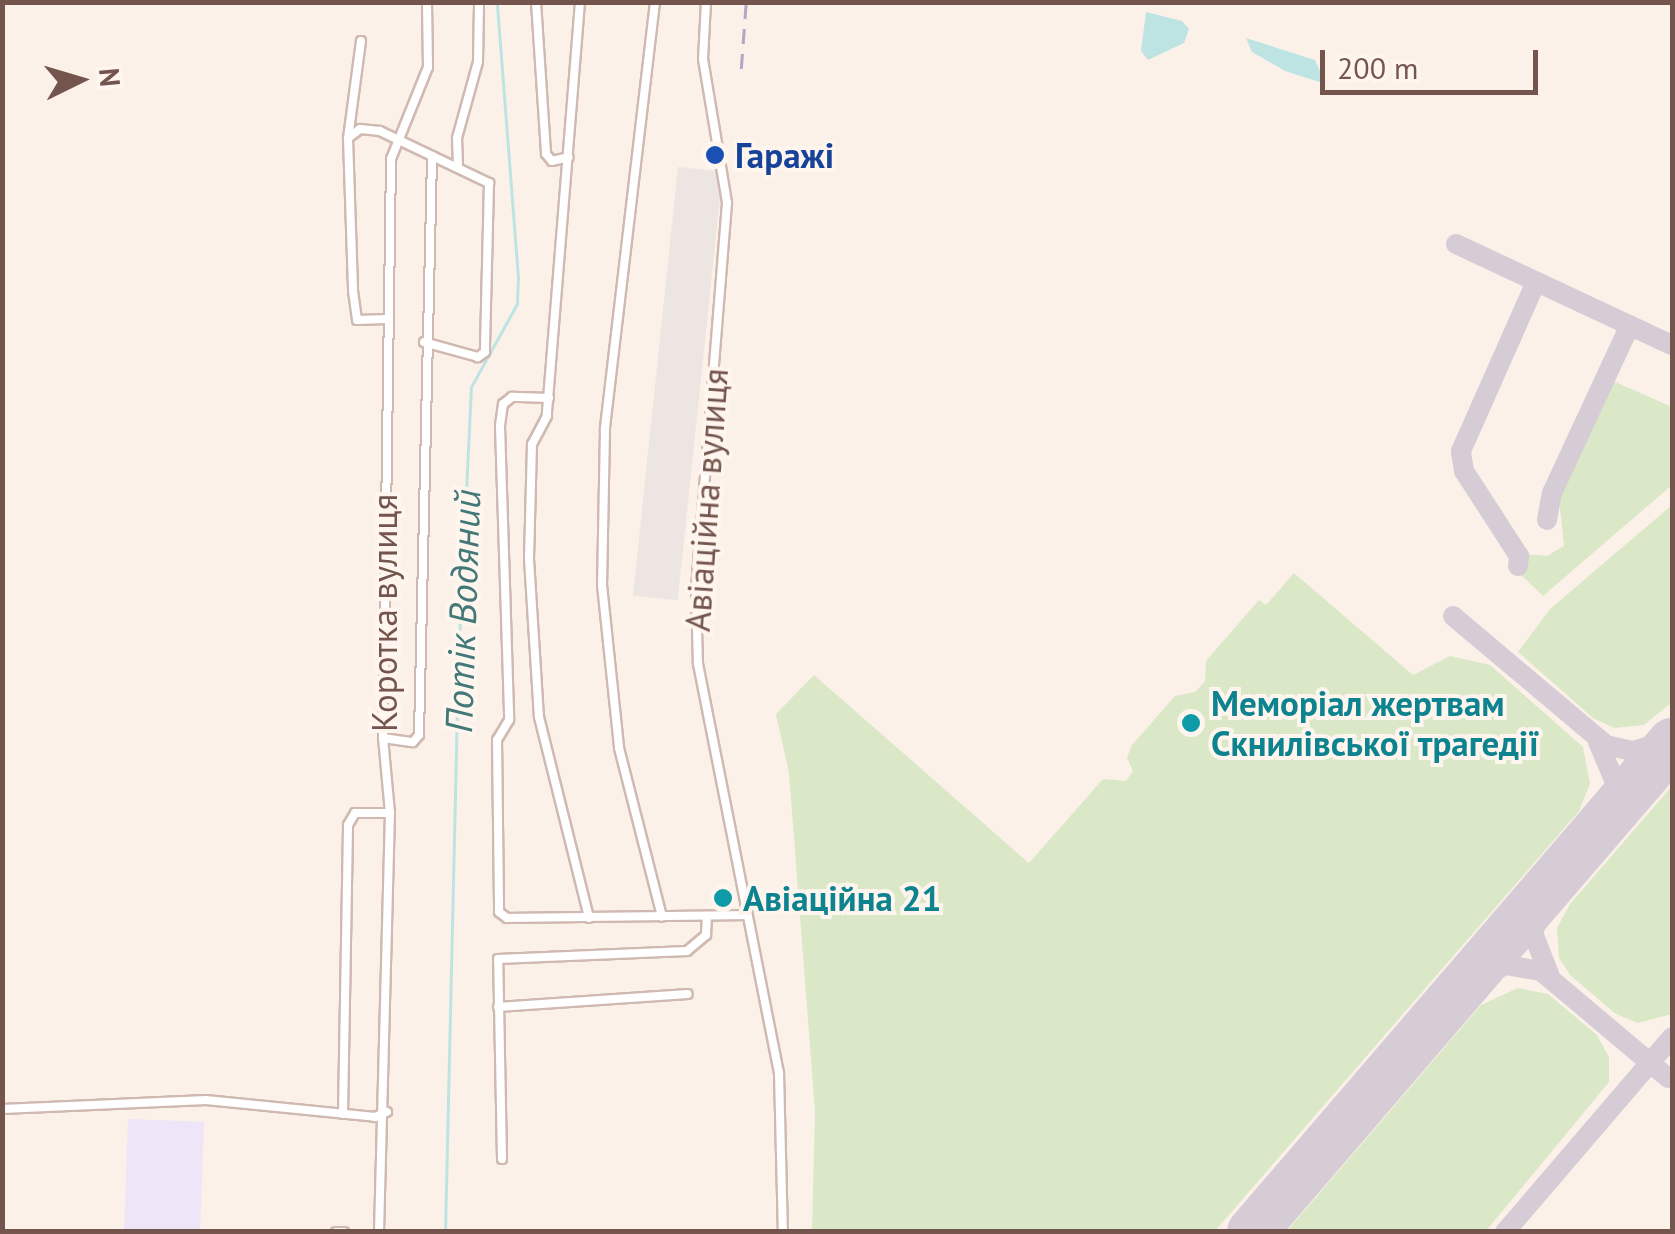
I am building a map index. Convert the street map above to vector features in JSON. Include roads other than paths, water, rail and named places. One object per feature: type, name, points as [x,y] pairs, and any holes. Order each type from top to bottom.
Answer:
[{"type":"street","name":"Коротка вулиця","points":[[379,1232],[386,1112],[390,814],[383,738],[387,319],[394,137],[428,67],[427,2]]},
{"type":"street","points":[[458,166],[457,138],[478,62],[479,2]]},
{"type":"street","points":[[536,2],[546,154],[552,161],[569,156]]},
{"type":"street","points":[[580,2],[549,398],[531,458],[539,717],[589,918]]},
{"type":"street","points":[[656,2],[605,430],[602,584],[619,748],[662,918]]},
{"type":"street","name":"Авіаційна вулиця","points":[[706,2],[703,59],[728,203],[696,628],[707,726],[779,1073],[784,1232]]},
{"type":"street","points":[[361,41],[348,138],[356,319],[387,319]]},
{"type":"street","points":[[348,138],[368,128],[490,183],[486,350],[478,357],[424,342]]},
{"type":"street","points":[[383,738],[413,742],[419,735],[424,342],[432,156]]},
{"type":"street","points":[[549,398],[512,396],[503,404],[500,426],[509,720],[496,740],[499,912],[507,918],[748,915]]},
{"type":"street","points":[[343,1114],[348,826],[355,813],[390,814]]},
{"type":"street","points":[[502,1159],[495,965],[504,956],[687,952],[706,935],[707,917]]},
{"type":"street","points":[[498,1007],[688,994]]},
{"type":"street","points":[[2,1109],[206,1100],[343,1114],[386,1112]]},
{"type":"street","points":[[336,1232],[344,1232]]},
{"type":"water","points":[[1146,12],[1182,21],[1189,29],[1184,43],[1148,60],[1141,51]]},
{"type":"water","points":[[1246,38],[1315,60],[1326,84],[1285,71],[1252,52]]},
{"type":"waterway","name":"Потік Водяний","points":[[445,1232],[458,662],[471,387],[517,304],[497,2]]},
{"type":"railway","points":[[741,69],[746,2]]},
{"type":"place","name":"Гаражі","points":[[715,155]]},
{"type":"place","name":"Меморіал жертвам Скнилівської трагедії","points":[[1191,723]]},
{"type":"place","name":"Авіаційна 21","points":[[723,898]]}]
